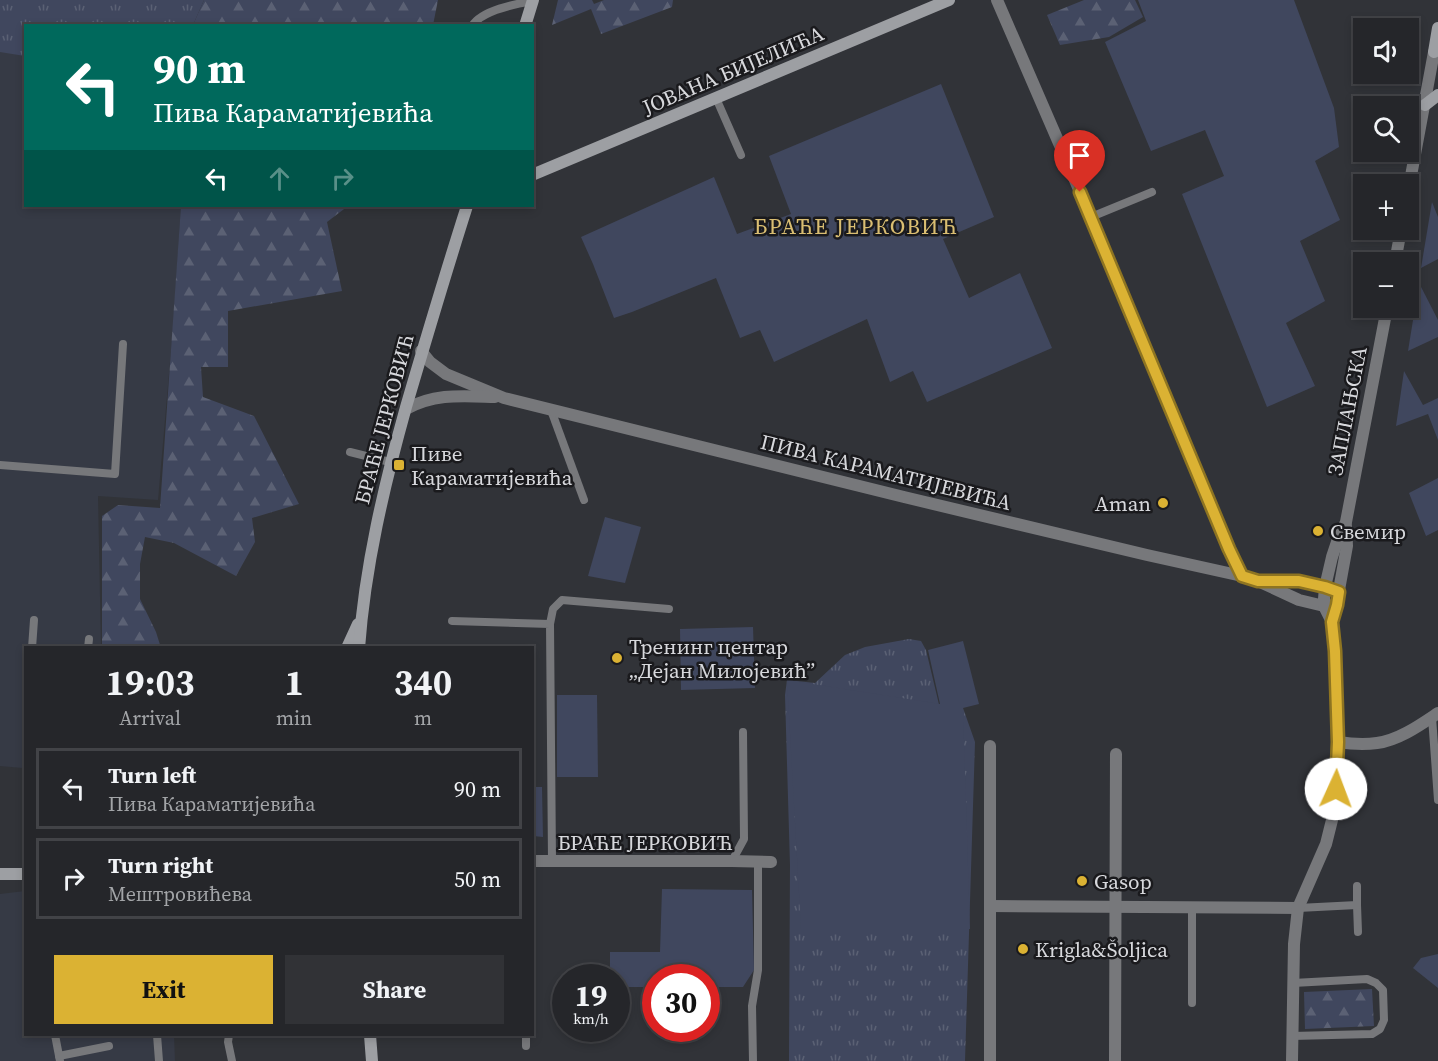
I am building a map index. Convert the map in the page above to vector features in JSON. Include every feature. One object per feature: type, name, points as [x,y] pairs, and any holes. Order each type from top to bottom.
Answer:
[{"type":"street","points":[[526,24],[533,0]]},
{"type":"street","name":"ЈОВАНА БИЈЕЛИЋА","points":[[534,174],[949,0]]},
{"type":"street","points":[[997,0],[1242,576]]},
{"type":"street","points":[[1412,174],[1437,55],[1438,28]]},
{"type":"street","points":[[1425,105],[1438,95]]},
{"type":"street","name":"БРАЋЕ ЈЕРКОВИЋ","points":[[359,646],[374,536],[390,462],[467,207]]},
{"type":"street","name":"ЗАПЛАЊСКА","points":[[1292,1061],[1294,944],[1298,908],[1326,844],[1336,789],[1338,742],[1333,601],[1347,546],[1346,522],[1385,318]]},
{"type":"street","name":"ПИВА КАРАМАТИЈЕВИЋА","points":[[422,351],[430,363],[446,374],[504,398],[1147,555],[1242,576],[1299,600],[1333,601]]},
{"type":"street","name":"ПИВА КАРАМАТИЈЕВИЋА","points":[[406,409],[418,402],[440,397],[504,398]]},
{"type":"street","name":"ЗАПЛАЊСКА","points":[[1333,601],[1325,587],[1337,542],[1346,522]]},
{"type":"street","name":"ПИВА КАРАМАТИЈЕВИЋА","points":[[1258,581],[1299,581],[1325,587],[1333,601]]},
{"type":"street","points":[[348,646],[362,615]]},
{"type":"street","points":[[1338,742],[1375,744],[1384,742],[1405,733],[1435,715]]},
{"type":"street","points":[[990,746],[990,1061]]},
{"type":"street","points":[[1115,1061],[1116,754]]},
{"type":"street","name":"БРАЋЕ ЈЕРКОВИЋ","points":[[534,861],[765,862]]},
{"type":"street","points":[[0,874],[24,875]]},
{"type":"street","points":[[990,906],[1298,908]]},
{"type":"street","points":[[370,1036],[372,1061]]},
{"type":"lane","points":[[473,24],[489,13],[533,0]]},
{"type":"lane","points":[[716,98],[741,155]]},
{"type":"lane","points":[[1091,217],[1152,192]]},
{"type":"lane","points":[[0,465],[115,474],[123,344]]},
{"type":"lane","points":[[551,410],[584,500]]},
{"type":"lane","points":[[350,452],[390,462]]},
{"type":"lane","points":[[552,861],[550,624],[553,609],[562,600],[669,609]]},
{"type":"lane","points":[[32,646],[34,620]]},
{"type":"lane","points":[[452,621],[550,624]]},
{"type":"lane","points":[[88,646],[89,639]]},
{"type":"lane","points":[[1435,715],[1438,800]]},
{"type":"lane","points":[[732,861],[744,839],[743,732]]},
{"type":"lane","name":"БРАЋЕ ЈЕРКОВИЋ","points":[[753,1061],[752,1006],[758,970],[765,862]]},
{"type":"lane","points":[[1357,886],[1358,932]]},
{"type":"lane","points":[[1298,908],[1357,905]]},
{"type":"lane","points":[[1192,907],[1192,1003]]},
{"type":"lane","points":[[1292,1035],[1372,1034],[1380,1029],[1384,1020],[1383,990],[1376,983],[1367,979],[1293,983]]},
{"type":"lane","points":[[55,1036],[60,1058],[109,1046]]},
{"type":"lane","points":[[157,1036],[159,1061]]},
{"type":"lane","points":[[229,1036],[232,1061]]},
{"type":"lane","points":[[526,1036],[526,1046]]},
{"type":"shaded area","points":[[0,0],[24,24],[24,207],[181,207],[158,500],[98,496],[101,646],[24,646],[24,858],[22,859],[23,768],[0,766]]},
{"type":"shaded area","points":[[24,891],[24,1036],[174,1036],[175,1061],[0,1061],[0,894]]},
{"type":"green space","points":[[0,0],[204,0],[193,24],[24,24],[24,56],[0,52]]},
{"type":"green space","points":[[204,0],[438,0],[433,24],[193,24]]},
{"type":"green space","points":[[558,0],[592,0],[594,4],[604,0],[673,0],[672,7],[601,34],[591,9],[552,25]]},
{"type":"green space","points":[[1084,0],[1135,0],[1143,17],[1109,37],[1060,45],[1047,15]]},
{"type":"green space","points":[[1138,0],[1294,0],[1334,108],[1339,147],[1315,161],[1340,220],[1300,241],[1325,301],[1286,323],[1315,386],[1267,407],[1182,194],[1224,176],[1205,130],[1151,151],[1105,42],[1146,21]]},
{"type":"green space","points":[[941,84],[994,217],[943,239],[969,298],[1020,273],[1052,348],[927,402],[913,371],[890,382],[867,319],[774,362],[760,330],[740,338],[716,278],[614,318],[581,237],[714,177],[737,234],[791,214],[769,156]]},
{"type":"green space","points":[[1432,202],[1438,217],[1438,259],[1421,268]]},
{"type":"green space","points":[[181,207],[347,207],[327,222],[342,291],[228,311],[228,367],[201,367],[203,397],[254,416],[299,504],[252,518],[255,542],[236,576],[174,543],[145,537],[140,564],[140,599],[160,646],[102,646],[102,516],[118,505],[160,508]]},
{"type":"green space","points":[[1419,283],[1438,320],[1438,337],[1408,351],[1413,318],[1419,318]]},
{"type":"green space","points":[[1404,371],[1423,405],[1438,398],[1438,440],[1428,414],[1396,426]]},
{"type":"green space","points":[[1438,478],[1438,530],[1426,536],[1409,493]]},
{"type":"green space","points":[[605,517],[641,527],[625,583],[588,576]]},
{"type":"green space","points":[[753,627],[755,688],[681,690],[680,629]]},
{"type":"green space","points":[[909,639],[921,641],[926,650],[941,713],[963,708],[975,742],[965,1061],[789,1061],[790,865],[785,695],[787,680],[815,683],[845,655],[865,647]]},
{"type":"green space","points":[[963,641],[979,704],[963,708],[970,929],[801,929],[787,680],[940,704],[928,650]]},
{"type":"green space","points":[[557,695],[597,695],[598,777],[557,777]]},
{"type":"green space","points":[[534,787],[542,787],[543,837],[534,836]]},
{"type":"green space","points":[[662,889],[752,890],[754,970],[743,987],[720,987],[720,964],[642,964],[642,987],[630,987],[630,964],[610,964],[610,952],[660,952]]},
{"type":"green space","points":[[1438,954],[1438,988],[1413,968],[1421,958]]},
{"type":"green space","points":[[1372,989],[1374,1026],[1305,1029],[1304,992]]},
{"type":"place","name":"Пиве Караматијевића","points":[[399,465]]},
{"type":"place","name":"Aman","points":[[1163,503]]},
{"type":"place","name":"Свемир","points":[[1318,531]]},
{"type":"place","name":"Тренинг центар „Дејан Милојевић”","points":[[617,658]]},
{"type":"place","name":"Gasop","points":[[1082,881]]},
{"type":"place","name":"Krigla&Šoljica","points":[[1023,949]]},
{"type":"district","name":"БРАЋЕ ЈЕРКОВИЋ","points":[[856,226]]},
{"type":"route","points":[[1080,192],[1242,576],[1258,581],[1299,581],[1339,592],[1332,622],[1338,742],[1336,789]]}]
